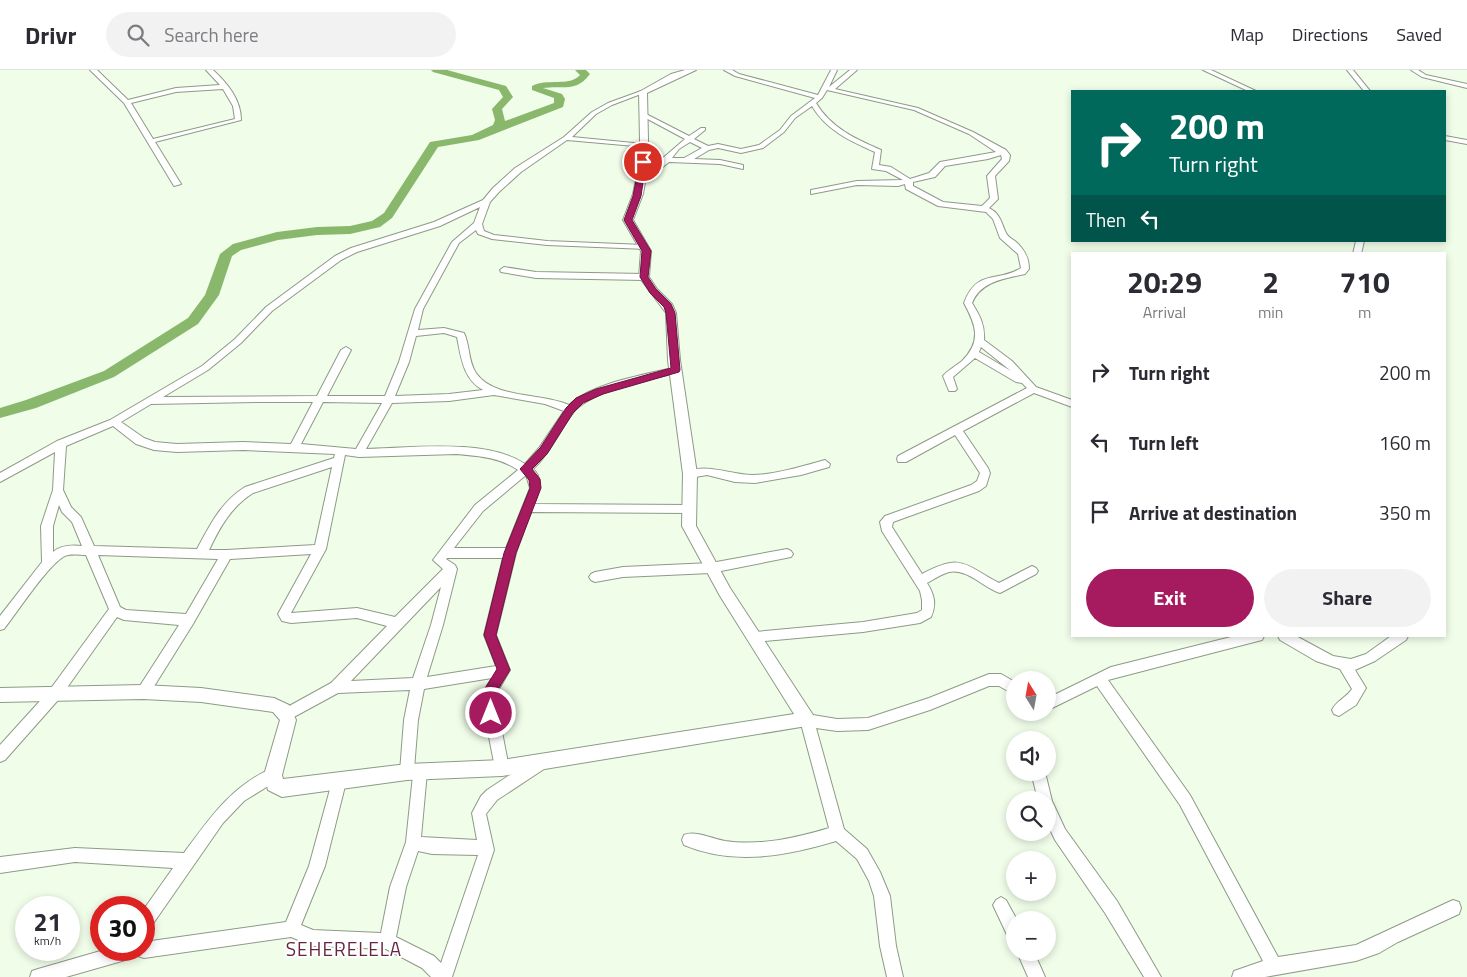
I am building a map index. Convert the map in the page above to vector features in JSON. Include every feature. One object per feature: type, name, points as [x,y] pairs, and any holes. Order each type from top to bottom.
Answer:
[{"type":"street","points":[[93,70],[127,102],[177,184]]},
{"type":"street","points":[[152,141],[238,120],[237,109],[226,87],[209,70]]},
{"type":"street","points":[[359,453],[388,401],[404,362],[420,310],[456,242],[478,224],[486,202],[496,190],[518,170],[566,138],[594,113],[610,104],[643,92],[674,76],[692,70]]},
{"type":"street","points":[[727,70],[737,75],[820,97]]},
{"type":"street","points":[[827,88],[840,84],[854,70]]},
{"type":"street","points":[[1206,70],[1251,90]]},
{"type":"street","points":[[1350,70],[1366,90]]},
{"type":"street","points":[[1414,70],[1424,76],[1467,86]]},
{"type":"street","points":[[833,73],[840,84],[854,94]]},
{"type":"street","points":[[685,161],[707,148],[718,146],[741,151],[761,147],[782,131],[793,117],[820,97],[827,88],[833,73]]},
{"type":"street","points":[[127,102],[184,89],[226,87]]},
{"type":"street","points":[[827,88],[916,109],[971,133],[1003,152],[1006,159],[991,176],[994,199],[984,208]]},
{"type":"street","points":[[643,92],[644,146],[641,177],[637,196],[628,220],[644,247],[647,257],[644,277],[653,291],[668,306],[671,313],[676,370],[690,474],[689,526],[711,568],[807,720],[838,833],[862,854],[875,877],[882,896],[888,946],[895,977]]},
{"type":"street","points":[[813,103],[821,117],[842,134],[879,150],[875,167],[888,169],[909,181]]},
{"type":"street","points":[[644,115],[707,148]]},
{"type":"street","points":[[641,177],[652,172],[667,160],[677,148],[703,129]]},
{"type":"street","points":[[566,138],[644,146]]},
{"type":"street","points":[[1446,138],[1467,142]]},
{"type":"street","points":[[814,192],[857,183],[898,184],[932,175],[943,164],[978,160],[1003,152]]},
{"type":"street","points":[[667,160],[720,162],[740,167]]},
{"type":"street","points":[[909,181],[909,187],[934,202],[946,205],[984,208],[997,217],[1003,236],[1016,246],[1026,260],[1025,269],[1022,272],[988,280],[970,297],[970,307],[980,328],[979,341],[974,353],[964,364],[948,376],[952,388]]},
{"type":"street","points":[[0,478],[62,444],[114,422],[215,361],[238,341],[269,309],[338,258],[354,250],[437,224],[486,202]]},
{"type":"street","points":[[478,224],[481,232],[492,237],[547,243],[644,247]]},
{"type":"street","points":[[504,270],[536,275],[644,277]]},
{"type":"street","points":[[412,333],[447,330],[461,335],[467,360],[474,377],[492,392]]},
{"type":"street","points":[[979,341],[1009,363],[1030,387]]},
{"type":"street","points":[[294,448],[346,350]]},
{"type":"street","points":[[974,353],[1030,387],[1071,404]]},
{"type":"street","points":[[451,568],[439,560],[479,508],[544,451],[570,410],[588,395],[676,370]]},
{"type":"street","points":[[902,459],[1030,387]]},
{"type":"street","points":[[148,402],[321,399],[388,401],[439,399],[492,392],[553,401],[570,410]]},
{"type":"street","points":[[114,422],[140,440],[154,446],[177,448],[243,446],[294,448],[338,457]]},
{"type":"street","points":[[755,637],[863,627],[920,618],[927,613],[930,606],[928,594],[886,528],[886,522],[889,519],[975,488],[982,483],[985,473],[983,468],[956,429]]},
{"type":"street","points":[[60,462],[86,435]]},
{"type":"street","points":[[48,563],[47,526],[58,490],[62,444]]},
{"type":"street","points":[[200,555],[224,512],[238,496],[249,490],[338,457],[359,453],[456,450],[502,456],[525,469],[534,479],[535,488],[510,553],[490,635],[504,670]]},
{"type":"street","points":[[338,457],[320,549],[285,611],[286,617],[357,613],[396,623]]},
{"type":"street","points":[[690,474],[707,471],[735,478],[755,479],[801,471],[826,464]]},
{"type":"street","points":[[58,490],[66,509],[76,520],[115,610],[124,615],[189,620]]},
{"type":"street","points":[[528,508],[688,509]]},
{"type":"street","points":[[0,625],[48,563],[61,552],[70,550],[227,555],[320,549]]},
{"type":"street","points":[[446,553],[510,553]]},
{"type":"street","points":[[595,576],[623,572],[711,568],[787,554]]},
{"type":"street","points":[[143,692],[189,620],[227,555]]},
{"type":"street","points":[[920,581],[947,568],[959,566],[966,567],[993,586],[1000,588],[1032,571]]},
{"type":"street","points":[[287,714],[336,687],[451,568]]},
{"type":"street","points":[[387,941],[398,887],[413,842],[414,772],[411,720],[418,684],[437,625],[451,568]]},
{"type":"street","points":[[0,755],[54,694],[115,610]]},
{"type":"street","points":[[1056,700],[1111,673],[1254,637]]},
{"type":"street","points":[[1286,637],[1331,661],[1345,666],[1359,663],[1400,637]]},
{"type":"street","points":[[1339,710],[1350,703],[1359,688],[1345,666]]},
{"type":"street","points":[[336,687],[418,684],[504,670]]},
{"type":"street","points":[[502,768],[488,695],[504,670]]},
{"type":"street","points":[[1099,678],[1185,800],[1274,966]]},
{"type":"street","points":[[0,695],[143,692],[201,695],[274,705],[282,708],[287,714],[288,720],[273,775],[274,784],[282,788],[414,772],[502,768],[807,720],[837,725],[868,724],[930,704],[990,680],[1001,680],[1006,683]]},
{"type":"street","points":[[155,948],[290,929],[314,938],[387,941],[443,977],[487,850],[479,813],[492,795],[544,761]]},
{"type":"street","points":[[155,907],[218,818],[239,796],[254,784],[273,775]]},
{"type":"street","points":[[290,929],[317,866],[340,782]]},
{"type":"street","points":[[1056,828],[1070,853],[1111,906],[1153,977]]},
{"type":"street","points":[[689,840],[712,848],[742,850],[774,849],[803,844],[838,833]]},
{"type":"street","points":[[413,842],[426,847],[439,848],[460,844],[487,850]]},
{"type":"street","points":[[0,865],[75,855],[188,861]]},
{"type":"street","points":[[1001,905],[1006,915]]},
{"type":"street","points":[[1240,977],[1274,966],[1356,953],[1373,947],[1392,936],[1453,908]]},
{"type":"street","points":[[38,977],[92,961]]},
{"type":"street","points":[[1029,961],[1037,977]]},
{"type":"waterway","points":[[436,70],[503,88],[508,97],[497,109],[500,120],[498,127]]},
{"type":"waterway","points":[[498,127],[559,105],[560,99],[558,96],[535,88],[547,84],[575,83],[581,80],[585,74],[580,70]]},
{"type":"waterway","points":[[0,413],[31,404],[109,374],[193,321],[212,295],[226,254],[237,247],[277,236],[317,231],[350,230],[376,224],[388,215],[434,144],[459,141],[483,135],[498,127]]},
{"type":"district","name":"SEHERELELA","points":[[344,948]]},
{"type":"route","points":[[491,713],[488,695],[504,670],[490,635],[510,553],[535,488],[532,474],[525,469],[544,451],[570,410],[580,400],[588,395],[676,370],[671,313],[668,306],[653,291],[644,277],[646,251],[628,220],[637,196],[643,162]]}]
